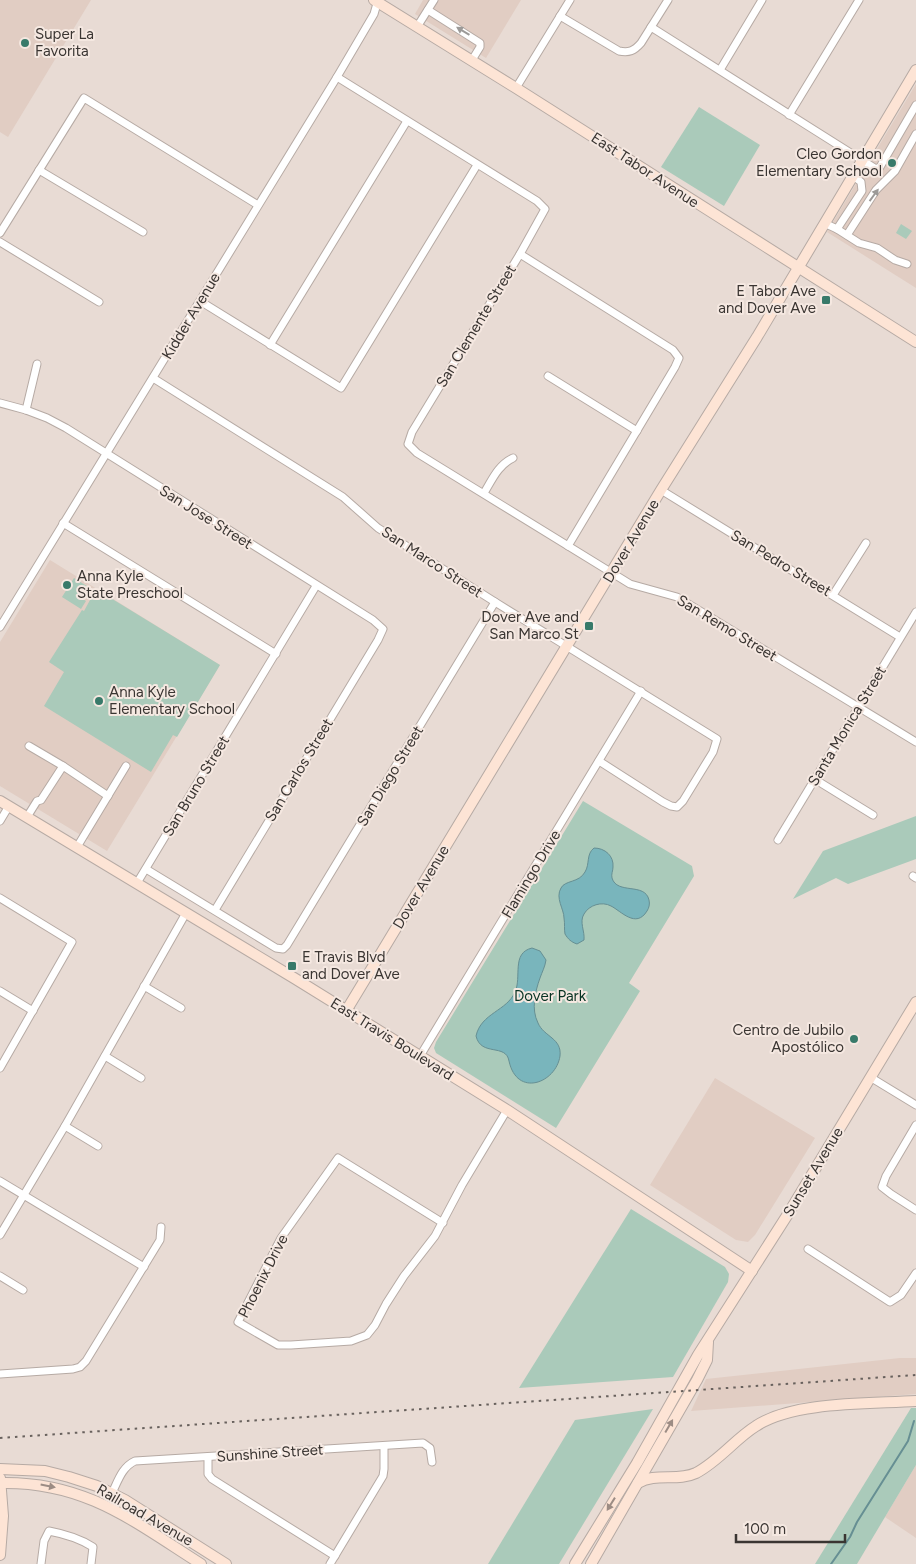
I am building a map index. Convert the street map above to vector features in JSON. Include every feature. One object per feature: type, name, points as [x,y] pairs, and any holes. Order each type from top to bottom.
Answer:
[{"type":"main road","name":"East Tabor Avenue","points":[[377,1],[916,342]]},
{"type":"main road","name":"Dover Avenue","points":[[346,1011],[661,490],[757,337],[852,175],[912,86],[916,70]]},
{"type":"main road","name":"East Travis Boulevard","points":[[4,804],[420,1056],[752,1270]]},
{"type":"main road","name":"Sunset Avenue","points":[[575,1564],[641,1466],[708,1341],[916,1002]]},
{"type":"main road","points":[[638,1483],[651,1477],[669,1478],[695,1473],[708,1465],[756,1425],[775,1416],[812,1408],[916,1401]]},
{"type":"main road","name":"Sunset Avenue","points":[[591,1564],[638,1483],[641,1466]]},
{"type":"main road","points":[[641,1466],[662,1477]]},
{"type":"main road","name":"Railroad Avenue","points":[[0,1469],[45,1471],[84,1481],[112,1493],[226,1564]]},
{"type":"main road","points":[[0,1478],[3,1516],[0,1555]]},
{"type":"main road","name":"Railroad Avenue","points":[[0,1483],[44,1485],[67,1490],[89,1498],[119,1512],[201,1564]]},
{"type":"street","points":[[418,27],[434,0]]},
{"type":"street","points":[[516,88],[570,0]]},
{"type":"street","points":[[560,16],[619,51],[626,52],[637,48],[668,0]]},
{"type":"street","points":[[720,70],[762,0]]},
{"type":"street","points":[[789,115],[859,0]]},
{"type":"street","name":"Kidder Avenue","points":[[0,627],[337,77],[375,12],[377,1]]},
{"type":"street","points":[[428,10],[480,43],[480,48],[472,60]]},
{"type":"street","points":[[651,28],[876,168],[880,167],[916,105]]},
{"type":"street","points":[[200,301],[341,388],[477,164],[337,77]]},
{"type":"street","points":[[0,233],[84,98],[258,205]]},
{"type":"street","points":[[270,345],[407,121]]},
{"type":"street","points":[[847,235],[876,190],[895,171],[916,134]]},
{"type":"street","name":"San Clemente Street","points":[[408,444],[412,432],[520,254],[545,209],[477,164]]},
{"type":"street","points":[[40,170],[143,232]]},
{"type":"street","points":[[837,229],[862,191],[861,182],[852,175]]},
{"type":"street","points":[[824,223],[859,243],[877,248],[896,260],[907,264]]},
{"type":"street","points":[[0,242],[99,302]]},
{"type":"street","points":[[520,254],[672,350],[680,358],[568,546]]},
{"type":"street","points":[[26,410],[37,364]]},
{"type":"street","points":[[548,376],[637,431]]},
{"type":"street","name":"San Marco Street","points":[[153,378],[343,497],[378,528],[717,739],[713,752],[677,807],[664,802],[599,761]]},
{"type":"street","name":"San Jose Street","points":[[0,403],[47,418],[373,620],[383,629]]},
{"type":"street","name":"San Remo Street","points":[[408,444],[418,453],[630,584],[676,596],[916,742]]},
{"type":"street","points":[[484,493],[496,473],[506,462],[513,458]]},
{"type":"street","name":"San Pedro Street","points":[[661,490],[900,638]]},
{"type":"street","points":[[63,523],[276,654]]},
{"type":"street","points":[[833,595],[866,543]]},
{"type":"street","name":"San Bruno Street","points":[[137,883],[316,586]]},
{"type":"street","name":"San Diego Street","points":[[215,910],[276,948],[283,949],[287,945],[495,602]]},
{"type":"street","name":"Santa Monica Street","points":[[778,840],[916,612]]},
{"type":"street","name":"San Carlos Street","points":[[215,910],[383,629]]},
{"type":"street","name":"Flamingo Drive","points":[[420,1056],[640,691]]},
{"type":"street","points":[[28,746],[63,766],[108,796]]},
{"type":"street","points":[[27,817],[37,801],[41,800],[63,766]]},
{"type":"street","points":[[77,847],[126,766]]},
{"type":"street","points":[[816,780],[873,815]]},
{"type":"street","points":[[0,821],[4,804]]},
{"type":"street","points":[[146,869],[215,910]]},
{"type":"street","points":[[0,898],[72,942],[0,1068]]},
{"type":"street","points":[[0,1235],[186,913]]},
{"type":"street","points":[[144,986],[181,1008]]},
{"type":"street","points":[[0,991],[33,1011]]},
{"type":"street","points":[[105,1056],[142,1078]]},
{"type":"street","points":[[870,1077],[916,1105]]},
{"type":"street","name":"Phoenix Drive","points":[[443,1223],[338,1158],[281,1238],[238,1322],[278,1344],[291,1345],[351,1341],[367,1335],[375,1326],[386,1304],[404,1276],[436,1236],[443,1223],[462,1185],[506,1110]]},
{"type":"street","points":[[916,1125],[886,1176],[882,1187],[916,1210]]},
{"type":"street","points":[[64,1126],[98,1146]]},
{"type":"street","points":[[0,1181],[144,1267]]},
{"type":"street","points":[[0,1374],[80,1367],[86,1361],[160,1240],[161,1227]]},
{"type":"street","points":[[808,1249],[890,1302],[901,1295],[916,1273]]},
{"type":"street","points":[[0,1276],[23,1290]]},
{"type":"street","name":"Sunshine Street","points":[[112,1493],[124,1469],[135,1461],[423,1443],[430,1448],[432,1462]]},
{"type":"street","points":[[330,1564],[383,1476],[384,1446]]},
{"type":"street","points":[[208,1457],[208,1474],[212,1479],[335,1556]]},
{"type":"street","points":[[41,1564],[44,1542],[49,1531],[83,1541],[93,1547],[91,1564]]},
{"type":"shaded area","points":[[0,0],[91,0],[8,137],[0,132]]},
{"type":"shaded area","points":[[423,0],[521,0],[486,58],[415,14]]},
{"type":"shaded area","name":"Cleo Gordon Elementary School","points":[[916,84],[916,288],[827,232]]},
{"type":"shaded area","name":"Anna Kyle Elementary School","points":[[50,560],[220,665],[107,851],[0,786],[0,642]]},
{"type":"shaded area","points":[[715,1078],[815,1138],[755,1235],[748,1242],[736,1240],[650,1185]]},
{"type":"shaded area","points":[[900,1358],[916,1358],[916,1394],[691,1411],[706,1379]]},
{"type":"shaded area","points":[[916,1465],[916,1538],[885,1517]]},
{"type":"green space","points":[[699,107],[760,145],[724,206],[661,167]]},
{"type":"green space","points":[[901,224],[912,231],[906,239],[896,233]]},
{"type":"green space","points":[[74,578],[90,588],[83,599],[86,601],[81,609],[62,597]]},
{"type":"green space","points":[[96,589],[220,665],[177,737],[173,735],[151,772],[44,706],[64,672],[49,662],[82,610],[84,611]]},
{"type":"green space","name":"Dover Park","points":[[583,801],[692,866],[694,876],[629,983],[640,991],[556,1128],[436,1053],[434,1048]]},
{"type":"green space","points":[[916,816],[916,859],[848,884],[836,878],[793,899],[823,851]]},
{"type":"green space","points":[[631,1209],[725,1267],[729,1274],[728,1282],[673,1377],[519,1388]]},
{"type":"green space","points":[[911,1408],[916,1408],[916,1465],[857,1564],[815,1564]]},
{"type":"green space","points":[[653,1409],[559,1564],[488,1564],[575,1420]]},
{"type":"water","points":[[594,848],[602,849],[612,859],[612,878],[615,883],[625,888],[642,891],[649,900],[649,906],[643,916],[633,919],[611,906],[600,904],[592,906],[583,917],[584,940],[577,944],[565,934],[564,915],[559,900],[559,892],[563,885],[582,876],[590,853]]},
{"type":"water","points":[[532,948],[540,951],[546,960],[535,995],[536,1018],[544,1032],[556,1041],[560,1050],[560,1056],[557,1065],[544,1079],[528,1083],[520,1080],[513,1073],[507,1056],[503,1052],[483,1046],[476,1036],[483,1022],[506,1004],[515,992],[519,960],[521,955]]},
{"type":"waterway","points":[[831,1564],[850,1537],[857,1522],[908,1441],[914,1421]]},
{"type":"railway","points":[[0,1438],[916,1375]]},
{"type":"place","name":"Super La Favorita","points":[[25,43]]},
{"type":"place","name":"Cleo Gordon Elementary School","points":[[892,163]]},
{"type":"place","name":"E Tabor Ave and Dover Ave","points":[[826,300]]},
{"type":"place","name":"Anna Kyle State Preschool","points":[[67,585]]},
{"type":"place","name":"Dover Ave and San Marco St","points":[[589,626]]},
{"type":"place","name":"Anna Kyle Elementary School","points":[[99,701]]},
{"type":"place","name":"E Travis Blvd and Dover Ave","points":[[292,966]]},
{"type":"place","name":"Centro de Jubilo Apostólico","points":[[854,1039]]}]
